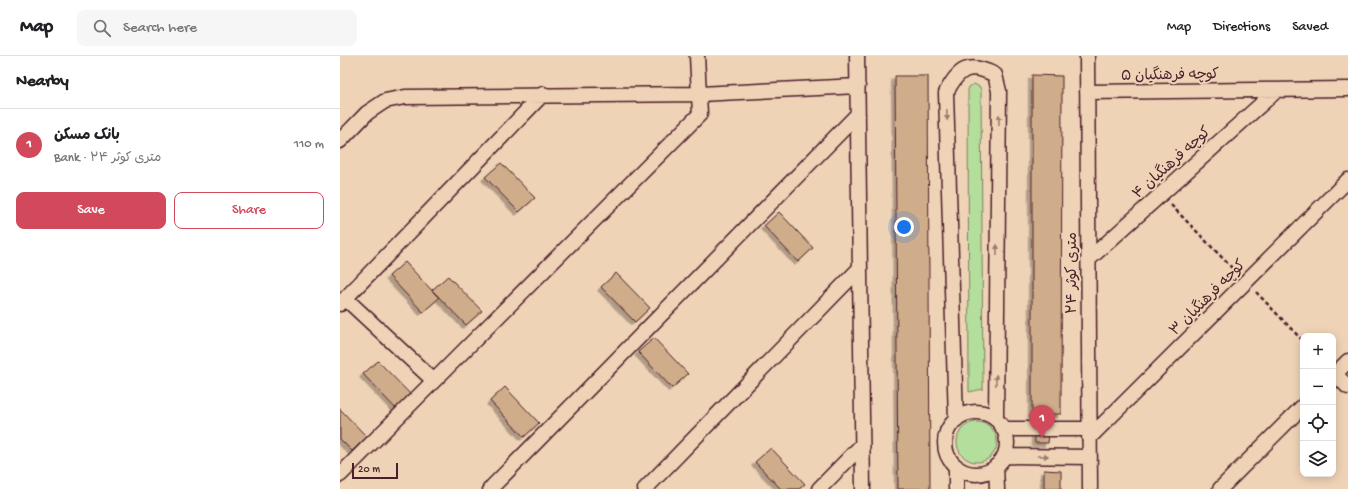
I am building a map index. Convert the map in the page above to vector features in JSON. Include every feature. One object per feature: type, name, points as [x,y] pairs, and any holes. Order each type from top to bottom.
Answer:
[{"type":"street","points":[[340,475],[433,380],[700,114],[697,56]]},
{"type":"street","points":[[857,56],[863,489]]},
{"type":"street","name":"۲۴ متری کوثر","points":[[1087,56],[1090,489]]},
{"type":"street","points":[[956,420],[946,94],[953,79],[965,69],[982,68],[995,75],[999,91],[1000,424],[1007,443],[1000,461],[997,489]]},
{"type":"street","points":[[340,141],[367,113],[385,101],[405,97],[543,94],[700,94],[858,86]]},
{"type":"street","name":"کوچه فرهنگیان ۵","points":[[1087,92],[1348,89]]},
{"type":"street","name":"کوچه فرهنگیان ۴","points":[[1088,260],[1276,90]]},
{"type":"street","points":[[433,380],[343,301],[543,94]]},
{"type":"street","points":[[490,489],[858,114]]},
{"type":"street","name":"کوچه فرهنگیان ۳","points":[[1089,434],[1246,282],[1348,180]]},
{"type":"street","points":[[645,489],[860,268]]},
{"type":"street","points":[[1336,373],[1348,361]]},
{"type":"street","points":[[1336,377],[1348,387]]},
{"type":"street","points":[[1220,489],[1300,409]]},
{"type":"street","points":[[1089,434],[1000,424],[984,414],[971,412],[956,420],[950,426],[945,443],[946,452],[956,466],[972,473],[989,471],[1000,461],[1090,457]]},
{"type":"street","points":[[819,489],[862,445]]},
{"type":"street","points":[[956,466],[956,489]]},
{"type":"path","points":[[1160,195],[1300,338]]},
{"type":"green space","points":[[974,84],[980,87],[981,90],[983,389],[969,392],[968,90],[969,87]]},
{"type":"green space","points":[[977,422],[991,428],[997,442],[991,456],[977,462],[963,456],[957,442],[963,428]]},
{"type":"building","points":[[1032,75],[1062,76],[1061,414],[1032,414]]},
{"type":"building","points":[[895,76],[928,76],[930,489],[898,489]]},
{"type":"building","points":[[501,163],[535,198],[519,212],[485,177]]},
{"type":"building","points":[[779,212],[813,248],[798,262],[764,226]]},
{"type":"building","points":[[405,262],[439,298],[423,312],[389,276]]},
{"type":"building","points":[[616,273],[650,308],[635,322],[601,287]]},
{"type":"building","points":[[448,276],[482,311],[466,325],[432,290]]},
{"type":"building","points":[[654,338],[688,374],[672,388],[638,352]]},
{"type":"building","points":[[378,361],[412,396],[397,410],[363,374]]},
{"type":"building","points":[[505,387],[539,423],[524,437],[490,401]]},
{"type":"building","points":[[340,409],[367,437],[352,451],[340,439]]},
{"type":"building","points":[[1035,434],[1049,434],[1048,443],[1035,443]]},
{"type":"building","points":[[771,448],[805,484],[799,489],[781,489],[755,462]]},
{"type":"building","points":[[1044,470],[1061,471],[1061,489],[1044,489]]},
{"type":"place","name":"بانک مسکن","points":[[1042,438]]}]
